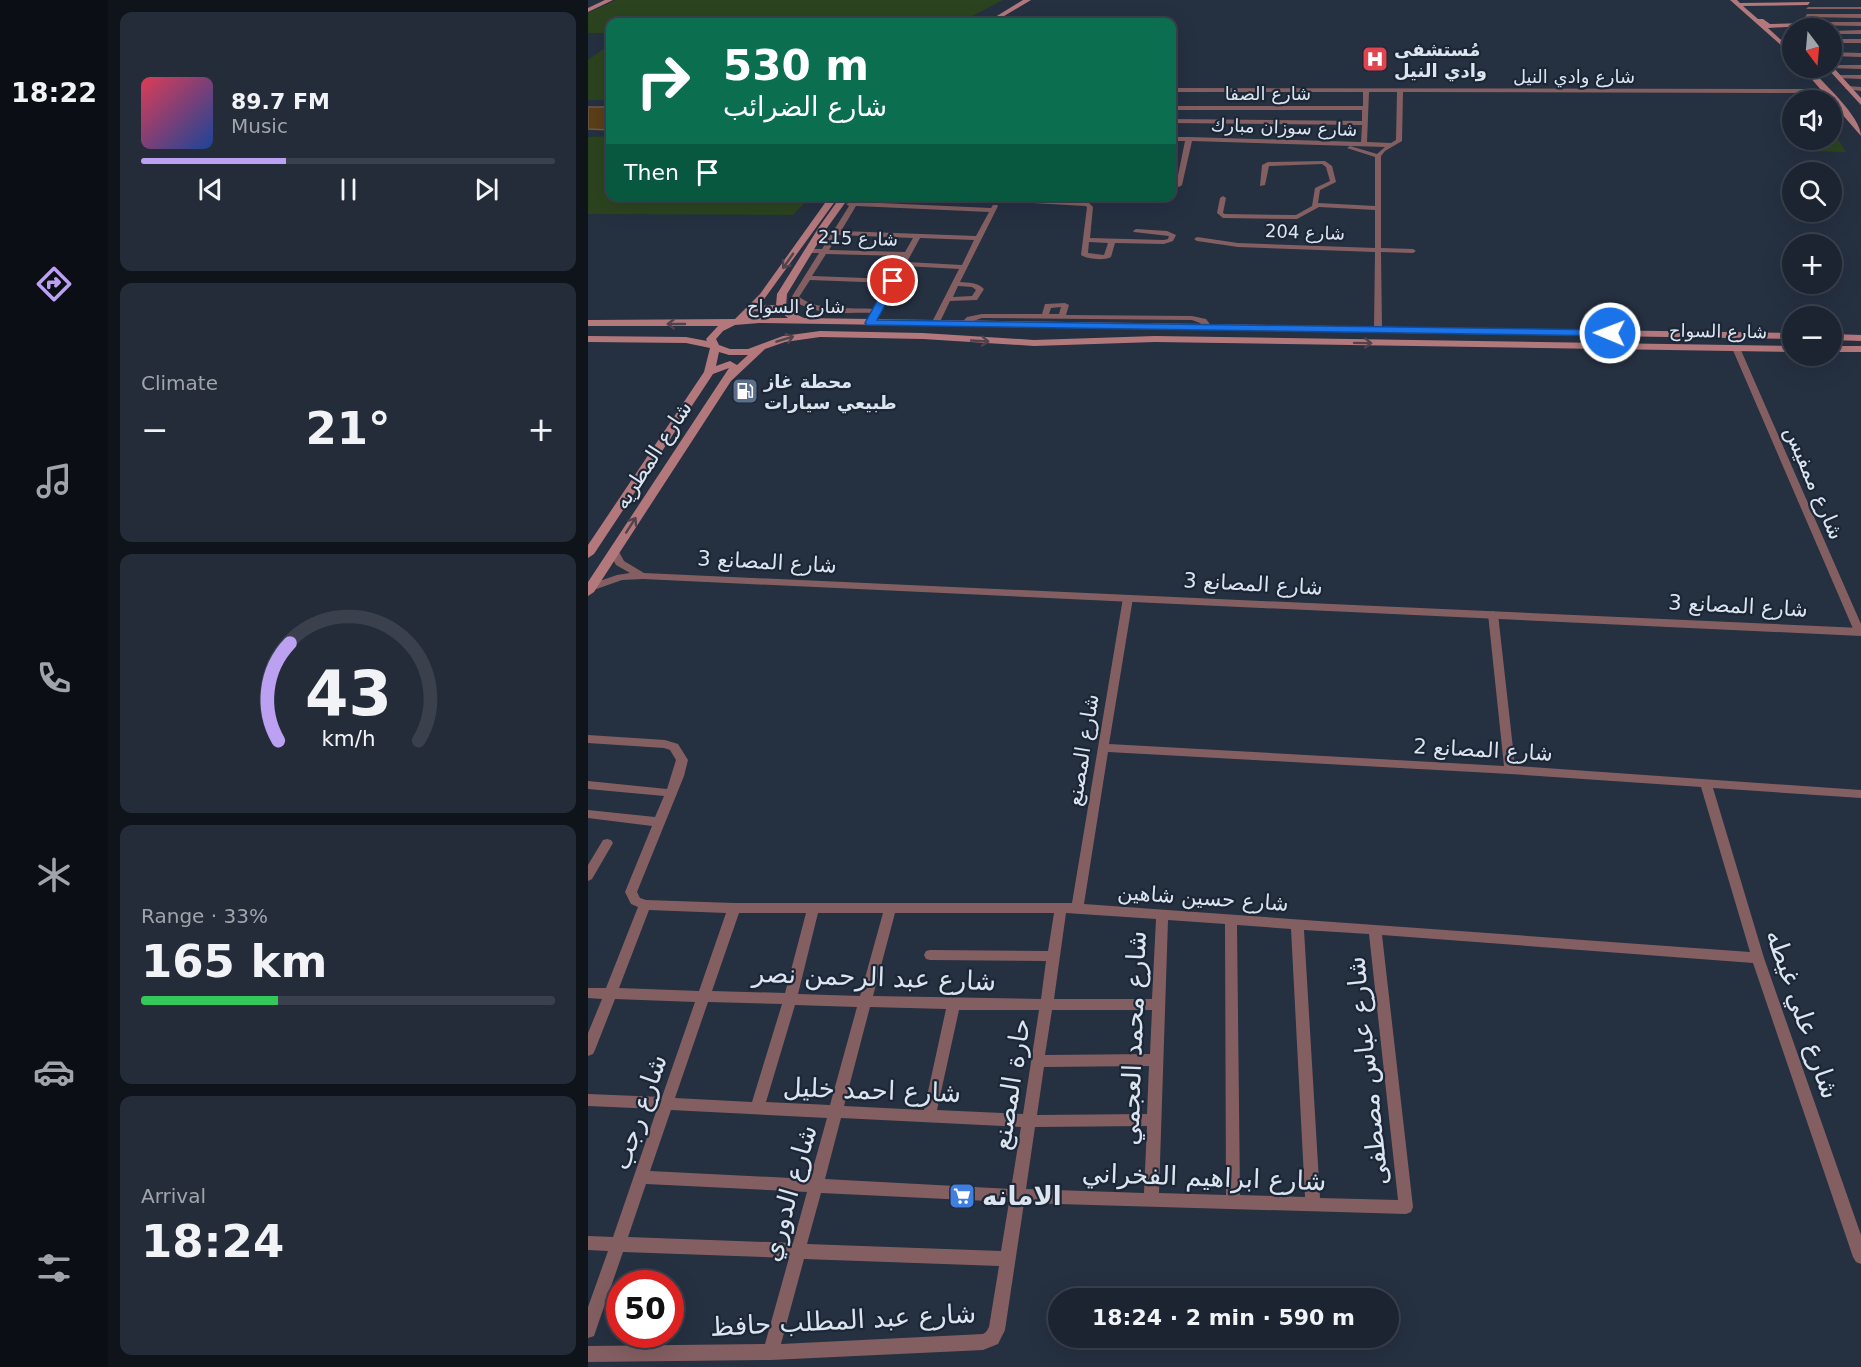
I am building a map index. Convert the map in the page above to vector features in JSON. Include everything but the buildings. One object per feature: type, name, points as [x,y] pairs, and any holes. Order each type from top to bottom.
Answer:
[{"type":"main road","points":[[588,8],[602,0]]},
{"type":"main road","points":[[588,8],[610,0]]},
{"type":"main road","points":[[988,18],[1018,0]]},
{"type":"main road","points":[[997,18],[1028,0]]},
{"type":"main road","points":[[1738,2],[1781,0]]},
{"type":"main road","points":[[1738,2],[1807,14]]},
{"type":"main road","points":[[1738,2],[1781,41]]},
{"type":"main road","points":[[1766,26],[1807,14]]},
{"type":"main road","points":[[1815,78],[1826,90]]},
{"type":"main road","points":[[1841,78],[1860,100]]},
{"type":"main road","points":[[1842,109],[1861,134]]},
{"type":"main road","points":[[736,322],[753,308],[838,201]]},
{"type":"main road","points":[[781,307],[782,294],[839,201]]},
{"type":"main road","points":[[753,308],[763,310],[781,307],[795,318],[805,322]]},
{"type":"main road","name":"شارع السواح","points":[[714,346],[711,339],[715,333],[736,322]]},
{"type":"main road","name":"شارع السواح","points":[[588,324],[805,322],[1782,336]]},
{"type":"main road","points":[[686,340],[697,332],[698,324]]},
{"type":"main road","points":[[1020,325],[1041,336],[1034,343]]},
{"type":"main road","points":[[1081,326],[1072,330],[1073,335],[1095,342]]},
{"type":"main road","name":"شارع السواح","points":[[588,339],[686,340],[735,353],[761,349],[783,339],[820,334],[1034,343],[1155,339],[1782,349]]},
{"type":"main road","points":[[1706,335],[1734,340],[1739,345],[1736,348]]},
{"type":"main road","points":[[1771,336],[1764,339],[1782,346]]},
{"type":"main road","points":[[1842,337],[1861,338]]},
{"type":"main road","name":"شارع المطريه","points":[[588,554],[709,372],[714,346]]},
{"type":"main road","name":"شارع المطريه","points":[[589,590],[730,376],[761,349]]},
{"type":"main road","points":[[1842,349],[1861,349]]},
{"type":"main road","points":[[709,372],[730,364],[734,366],[730,376]]},
{"type":"street","points":[[1807,14],[1861,8]]},
{"type":"street","points":[[1807,14],[1861,16]]},
{"type":"street","points":[[1807,14],[1861,24]]},
{"type":"street","points":[[1842,33],[1861,32]]},
{"type":"street","points":[[1848,41],[1855,49]]},
{"type":"street","points":[[1842,43],[1861,41]]},
{"type":"street","points":[[1842,50],[1861,55]]},
{"type":"street","points":[[1842,67],[1861,68]]},
{"type":"street","points":[[1842,77],[1861,77]]},
{"type":"street","points":[[1848,88],[1861,88]]},
{"type":"street","name":"شارع وادي النيل","points":[[1176,90],[1782,91]]},
{"type":"street","points":[[1254,108],[1256,90]]},
{"type":"street","points":[[1364,144],[1366,90]]},
{"type":"street","points":[[1378,329],[1378,156],[1383,150],[1399,141],[1400,90]]},
{"type":"street","name":"شارع الصفا","points":[[1176,108],[1365,108]]},
{"type":"street","points":[[1200,121],[1204,108]]},
{"type":"street","points":[[1238,122],[1239,108]]},
{"type":"street","points":[[1293,108],[1293,122]]},
{"type":"street","points":[[1176,121],[1365,123]]},
{"type":"street","points":[[1244,141],[1246,122]]},
{"type":"street","name":"شارع سوزان مبارك","points":[[1176,139],[1395,145]]},
{"type":"street","points":[[1179,185],[1189,139]]},
{"type":"street","points":[[1332,143],[1378,156]]},
{"type":"street","points":[[1262,185],[1265,165],[1276,162],[1326,163],[1333,182],[1329,186],[1317,189],[1314,204],[1317,206]]},
{"type":"street","points":[[1223,198],[1220,213],[1223,216],[1297,217],[1317,206],[1377,208]]},
{"type":"street","points":[[846,201],[854,204],[993,210]]},
{"type":"street","points":[[856,201],[795,298],[800,303],[811,307],[877,311]]},
{"type":"street","points":[[935,324],[998,201]]},
{"type":"street","points":[[1050,201],[1084,203],[1090,207],[1084,254],[1096,257],[1108,255],[1112,241]]},
{"type":"street","points":[[1085,240],[1164,242],[1171,240],[1173,235],[1167,232],[1136,231]]},
{"type":"street","points":[[820,232],[979,237]]},
{"type":"street","points":[[870,323],[918,235]]},
{"type":"street","name":"شارع 204","points":[[1197,239],[1238,245],[1413,251]]},
{"type":"street","name":"شارع 215","points":[[808,251],[908,255]]},
{"type":"street","points":[[902,264],[964,267]]},
{"type":"street","points":[[806,278],[893,281]]},
{"type":"street","points":[[948,299],[974,298],[980,289],[976,285],[955,284]]},
{"type":"street","points":[[1045,316],[1048,306],[1055,304],[1065,305],[1062,317]]},
{"type":"street","points":[[964,324],[970,319],[982,316],[1045,316],[1192,318],[1203,321],[1208,327]]},
{"type":"street","name":"شارع ممفيس","points":[[1736,348],[1860,632]]},
{"type":"street","points":[[614,552],[621,563],[643,576]]},
{"type":"street","name":"شارع المصانع 3","points":[[589,590],[621,577],[643,576],[1860,632]]},
{"type":"street","name":"شارع المصنع","points":[[1077,908],[1128,598]]},
{"type":"street","points":[[1493,614],[1510,770]]},
{"type":"street","points":[[588,739],[665,744],[674,747],[682,760],[681,768],[632,892],[635,901],[645,905],[588,1050]]},
{"type":"street","name":"شارع المصانع 2","points":[[1103,748],[1510,770],[1861,794]]},
{"type":"street","name":"شارع علي غيطه","points":[[1706,784],[1758,958],[1861,1257]]},
{"type":"street","points":[[588,785],[671,793]]},
{"type":"street","points":[[588,814],[659,822]]},
{"type":"street","points":[[588,876],[593,858],[607,843]]},
{"type":"street","name":"شارع حسين شاهين","points":[[645,905],[890,909],[1062,907],[1758,958]]},
{"type":"street","name":"حارة المصنع","points":[[992,1338],[997,1330],[1009,1259],[1062,907]]},
{"type":"street","name":"شارع رجب","points":[[588,1330],[734,908]]},
{"type":"street","points":[[757,1109],[790,999],[813,908]]},
{"type":"street","name":"شارع الدوري","points":[[771,1352],[890,909]]},
{"type":"street","name":"شارع محمد العجمي","points":[[1151,1199],[1162,914]]},
{"type":"street","points":[[1231,919],[1233,1202]]},
{"type":"street","points":[[1297,924],[1313,1204]]},
{"type":"street","name":"شارع عباس مصطفى","points":[[1375,929],[1406,1207]]},
{"type":"street","points":[[930,955],[1054,956]]},
{"type":"street","name":"شارع عبد الرحمن نصر","points":[[588,993],[954,1004],[1158,1005]]},
{"type":"street","points":[[929,1117],[954,1004]]},
{"type":"street","points":[[1039,1060],[1156,1060]]},
{"type":"street","name":"شارع احمد خليل","points":[[588,1100],[1029,1121],[1154,1120]]},
{"type":"street","name":"شارع ابراهيم الفخراني","points":[[642,1177],[1018,1196],[1406,1207]]},
{"type":"street","points":[[588,1243],[1009,1259]]},
{"type":"street","name":"شارع عبد المطلب حافظ","points":[[588,1354],[771,1352],[983,1342],[992,1338]]},
{"type":"green space","points":[[616,0],[1003,0],[970,18],[606,18],[606,33],[588,33],[588,13]]},
{"type":"green space","points":[[606,47],[606,100],[588,100],[588,60]]},
{"type":"green space","points":[[606,136],[606,201],[806,201],[793,215],[588,214],[588,137]]},
{"type":"green space","points":[[1842,146],[1846,152],[1804,151],[1842,150]]},
{"type":"place","name":"مُستشفى وادي النيل","points":[[1375,59]]},
{"type":"place","name":"محطة غاز طبيعي سيارات","points":[[745,391]]},
{"type":"place","name":"الامانه","points":[[962,1196]]},
{"type":"route","points":[[893,281],[870,323],[1610,333]]}]
